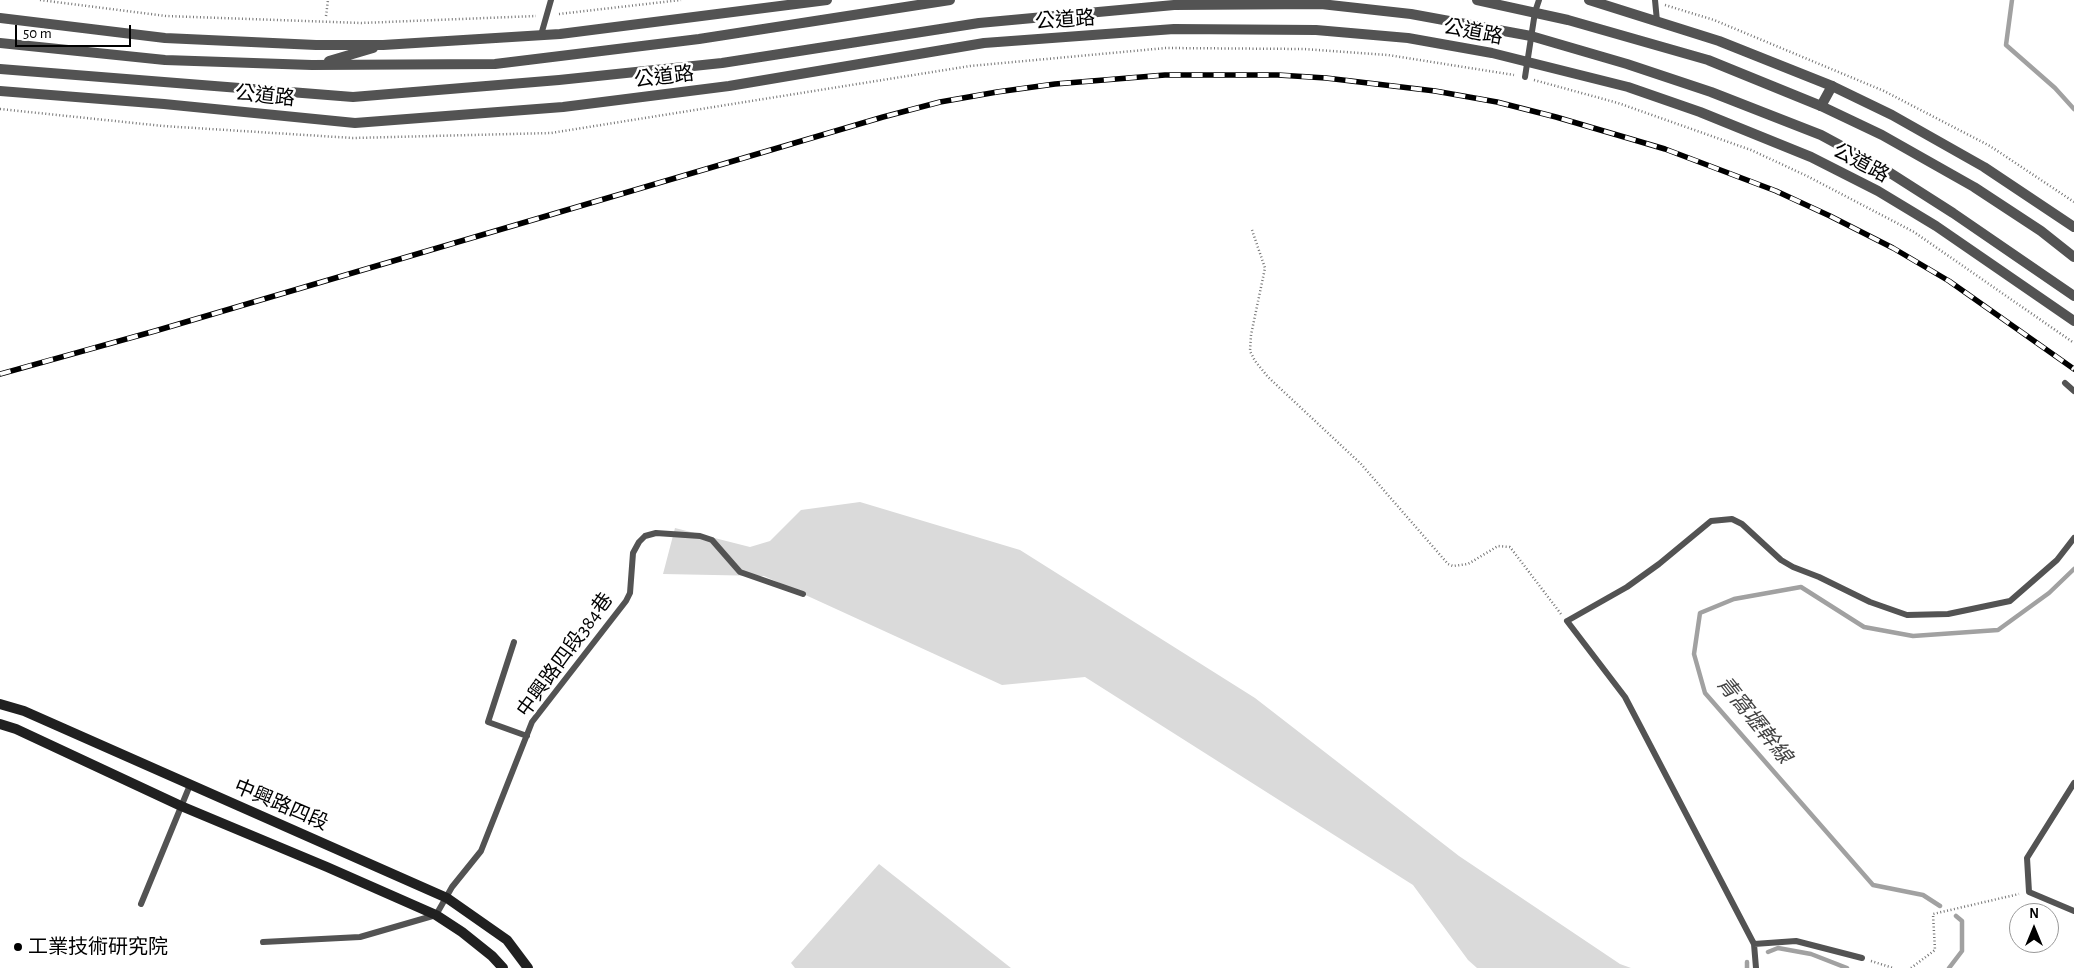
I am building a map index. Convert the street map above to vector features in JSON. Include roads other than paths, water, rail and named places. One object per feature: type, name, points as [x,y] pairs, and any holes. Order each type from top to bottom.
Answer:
[{"type":"main road","name":"中興路四段","points":[[0,704],[24,711],[447,898],[506,940],[528,968]]},
{"type":"main road","name":"中興路四段","points":[[0,724],[16,729],[181,806],[327,866],[436,916],[462,932],[492,956],[503,968]]},
{"type":"street","points":[[0,18],[165,38],[316,45],[383,45],[541,35],[827,0]]},
{"type":"street","name":"公道路","points":[[0,44],[165,60],[312,65],[496,64],[699,39],[950,0]]},
{"type":"street","name":"公道路","points":[[1477,0],[1535,12],[1708,60],[1821,106],[1882,135],[1974,187],[2041,231],[2074,257]]},
{"type":"street","points":[[1589,0],[1719,40],[1832,86],[1892,115],[1984,167],[2074,227]]},
{"type":"street","name":"公道路","points":[[0,69],[353,97],[559,80],[722,63],[979,24],[1174,5],[1321,4],[1411,14],[1531,36],[1627,64],[1711,92],[1821,136],[1884,169],[1953,212],[2074,296]]},
{"type":"street","name":"公道路","points":[[0,91],[164,104],[355,123],[563,107],[730,86],[984,43],[1174,29],[1316,30],[1399,37],[1483,51],[1628,87],[1700,112],[1811,157],[1878,191],[1936,226],[2074,321]]},
{"type":"street","points":[[316,45],[380,64]]},
{"type":"street","points":[[312,65],[383,45]]},
{"type":"street","points":[[1821,106],[1832,86]]},
{"type":"lane","points":[[541,35],[551,0]]},
{"type":"lane","points":[[1524,77],[1535,12],[1539,0]]},
{"type":"lane","points":[[1655,0],[1656,21]]},
{"type":"lane","points":[[2065,382],[2074,392]]},
{"type":"lane","points":[[1756,968],[1754,944],[1625,697],[1566,621],[1628,587],[1711,521],[1732,519],[1742,524],[1782,560],[1793,567],[1819,576],[1870,602],[1907,615],[1948,614],[2010,601],[2057,560],[2074,538]]},
{"type":"lane","name":"中興路四段384巷","points":[[436,916],[452,887],[480,851],[532,722],[626,601],[630,593],[633,553],[645,536],[656,533],[700,536],[712,540],[740,572],[803,594]]},
{"type":"lane","name":"中興路四段384巷","points":[[514,642],[488,722],[527,736]]},
{"type":"lane","points":[[2074,783],[2027,858],[2029,892],[2074,911]]},
{"type":"lane","points":[[141,904],[190,785]]},
{"type":"lane","points":[[263,942],[360,937],[436,916]]},
{"type":"lane","points":[[1754,944],[1796,941],[1862,958]]},
{"type":"waterway","name":"青窩壢幹線","points":[[2012,0],[2006,45],[2055,88],[2074,109]]},
{"type":"waterway","name":"青窩壢幹線","points":[[1940,906],[1923,895],[1873,885],[1705,693],[1694,654],[1700,613],[1734,599],[1801,587],[1864,627],[1913,636],[1998,630],[2049,593],[2074,569]]},
{"type":"waterway","name":"青窩壢幹線","points":[[1949,968],[1962,951],[1962,921],[1956,916]]},
{"type":"waterway","name":"青窩壢幹線","points":[[1768,952],[1778,948],[1811,954],[1847,968]]},
{"type":"waterway","name":"青窩壢幹線","points":[[1747,962],[1747,968]]},
{"type":"railway","points":[[0,374],[155,331],[883,117],[940,102],[1055,84],[1165,75],[1278,75],[1326,78],[1435,91],[1497,102],[1665,149],[1776,191],[1893,248],[1949,281],[2074,369]]},
{"type":"place","name":"工業技術研究院","points":[[18,947]]}]
